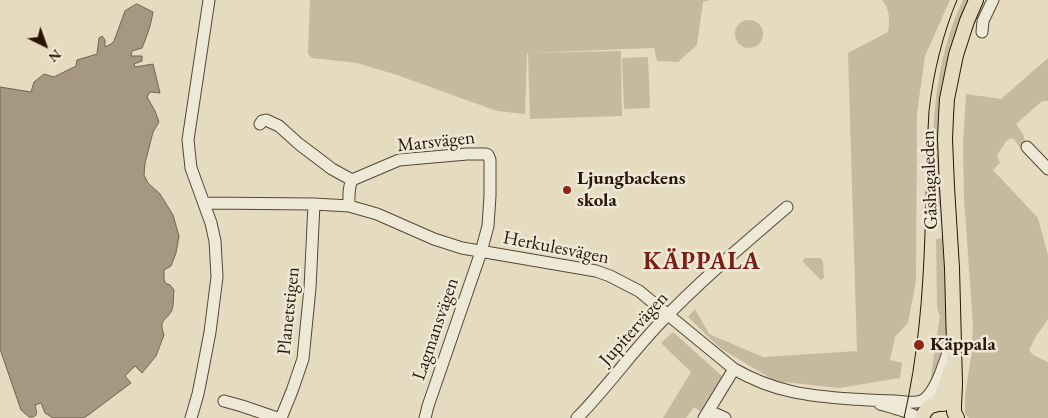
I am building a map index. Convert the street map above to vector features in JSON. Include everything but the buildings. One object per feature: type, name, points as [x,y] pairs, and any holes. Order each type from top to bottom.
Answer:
[{"type":"main road","name":"Gåshagaleden","points":[[956,415],[952,268],[947,187],[947,99],[956,55],[976,0]]},
{"type":"main road","name":"Gåshagaleden","points":[[920,418],[929,404],[941,398],[954,363]]},
{"type":"main road","name":"Gåshagaleden","points":[[929,404],[946,405],[956,415]]},
{"type":"street","points":[[191,418],[198,394],[210,332],[217,277],[215,241],[211,223],[191,168],[188,140],[209,0]]},
{"type":"street","points":[[982,32],[983,21],[993,0]]},
{"type":"street","points":[[260,124],[266,120],[279,126],[332,169],[352,180],[348,194],[349,206]]},
{"type":"street","points":[[1027,147],[1048,169]]},
{"type":"street","name":"Marsvägen","points":[[352,180],[399,160],[467,154],[488,155],[491,164],[488,226],[481,252]]},
{"type":"street","name":"Herkulesvägen","points":[[204,203],[349,206],[377,214],[449,245],[596,271],[639,291],[734,369],[768,385],[797,394],[817,397],[929,404]]},
{"type":"street","name":"Planetstigen","points":[[281,418],[303,359],[310,288],[314,204]]},
{"type":"street","name":"Jupitervägen","points":[[577,418],[668,315],[693,290],[787,207]]},
{"type":"street","name":"Lagmansvägen","points":[[425,418],[481,252]]},
{"type":"street","points":[[929,404],[930,393],[940,374],[954,323]]},
{"type":"street","points":[[725,418],[707,414],[734,369]]},
{"type":"street","points":[[224,400],[277,418]]},
{"type":"street","name":"Herkulesvägen","points":[[874,402],[920,418]]},
{"type":"shaded area","points":[[310,0],[709,0],[703,2],[697,45],[678,62],[657,61],[654,48],[527,53],[525,114],[497,111],[397,75],[357,63],[312,58],[308,54]]},
{"type":"shaded area","points":[[882,0],[950,0],[925,56],[917,113],[916,281],[908,323],[895,337],[890,360],[902,363],[900,378],[839,388],[775,381],[720,348],[688,317],[695,309],[709,334],[763,357],[857,351],[848,53],[888,32],[889,15],[887,7]]},
{"type":"shaded area","points":[[963,0],[970,0],[963,13],[951,53],[942,206],[934,207],[933,154],[939,75],[953,24]]},
{"type":"shaded area","points":[[137,4],[153,12],[142,48],[132,51],[131,56],[142,56],[142,61],[134,64],[135,67],[153,64],[160,93],[150,92],[147,97],[159,122],[153,132],[144,175],[148,183],[160,194],[173,215],[179,236],[171,266],[164,270],[165,283],[174,290],[173,308],[162,325],[164,335],[156,356],[142,373],[135,366],[125,376],[131,383],[83,418],[53,418],[45,413],[41,403],[35,405],[36,415],[29,417],[21,410],[0,349],[0,87],[31,92],[34,82],[44,74],[54,77],[76,66],[77,60],[97,54],[99,38],[102,36],[105,40],[105,47],[111,44],[114,41],[125,11]]},
{"type":"shaded area","points":[[749,20],[759,24],[763,34],[759,44],[749,48],[739,44],[735,34],[739,24]]},
{"type":"shaded area","points":[[621,51],[622,116],[530,119],[528,53]]},
{"type":"shaded area","points":[[648,57],[650,108],[624,109],[622,58]]},
{"type":"shaded area","points":[[1048,58],[1048,101],[1042,101],[1016,124],[1023,134],[1026,144],[1021,148],[1012,138],[1007,140],[997,155],[1000,163],[993,170],[1038,218],[1048,255],[1048,319],[1029,350],[1033,355],[1048,362],[1048,418],[969,418],[965,414],[965,396],[972,350],[973,324],[964,198],[963,144],[966,94],[1001,99]]},
{"type":"shaded area","points":[[943,238],[947,300],[946,332],[941,361],[931,382],[940,316],[937,308],[936,239]]},
{"type":"shaded area","points":[[805,258],[820,258],[823,262],[824,278],[821,280],[802,261]]},
{"type":"shaded area","points":[[673,332],[722,376],[700,411],[694,407],[686,418],[663,418],[691,372],[661,343]]},
{"type":"tram line","points":[[904,418],[913,372],[921,303],[929,111],[943,40],[957,0]]},
{"type":"place","name":"Ljungbackens skola","points":[[567,190]]},
{"type":"place","name":"Käppala","points":[[919,345]]},
{"type":"district","name":"KÄPPALA","points":[[702,262]]}]
